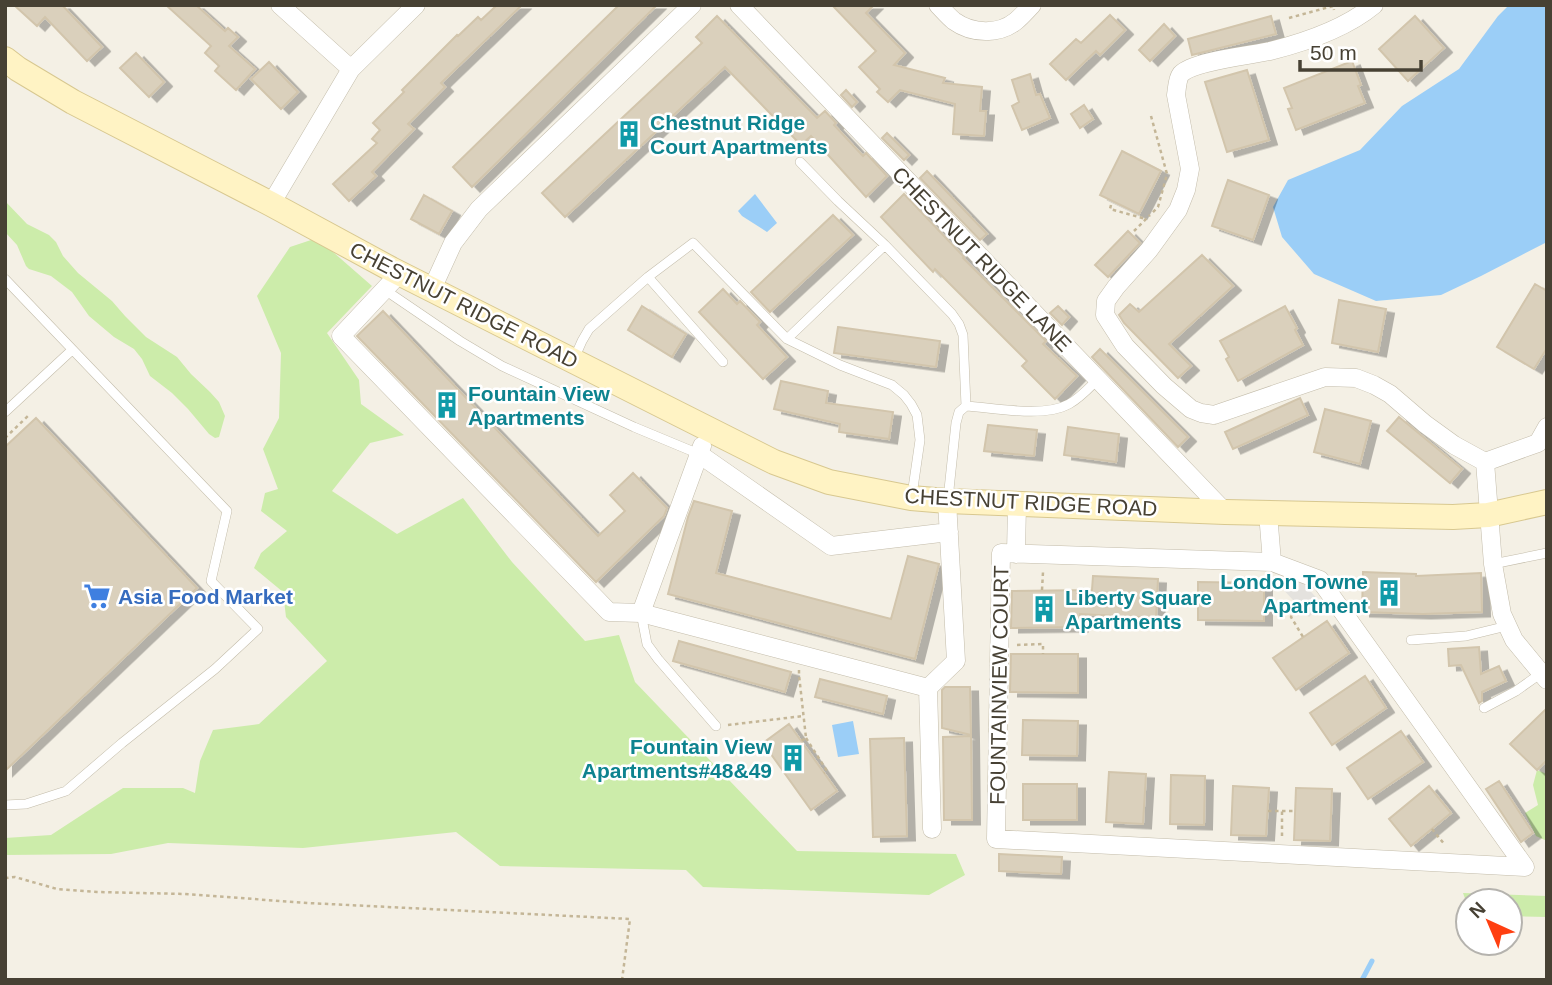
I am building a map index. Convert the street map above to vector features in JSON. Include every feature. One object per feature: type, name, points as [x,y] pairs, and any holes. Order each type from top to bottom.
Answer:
[{"type":"street","points":[[280,5],[351,69]]},
{"type":"street","points":[[271,204],[351,69],[416,5]]},
{"type":"street","points":[[432,289],[453,243],[480,209],[692,5]]},
{"type":"street","name":"CHESTNUT RIDGE LANE","points":[[738,5],[1225,512]]},
{"type":"street","points":[[938,5],[964,27],[990,31],[1005,28],[1032,5]]},
{"type":"street","points":[[1374,5],[1322,36],[1272,51],[1194,67],[1181,74],[1176,95],[1190,169],[1186,190],[1178,210],[1106,302],[1105,315],[1125,346],[1164,386],[1191,409],[1201,413],[1214,415],[1325,377],[1356,378],[1390,394],[1424,424],[1485,462],[1538,443],[1547,427]]},
{"type":"street","name":"CHESTNUT RIDGE ROAD","points":[[5,59],[73,102],[271,204],[392,281],[432,289],[774,463],[829,482],[911,498],[1225,512],[1453,517],[1488,515],[1547,502]]},
{"type":"street","points":[[392,281],[341,336],[610,612],[641,613],[928,688]]},
{"type":"street","points":[[641,613],[708,430]]},
{"type":"street","points":[[699,454],[831,546],[949,532]]},
{"type":"street","points":[[1485,462],[1493,564],[1502,614],[1514,640],[1544,677]]},
{"type":"street","points":[[932,829],[928,688],[956,661],[947,500]]},
{"type":"street","name":"FOUNTAINVIEW COURT","points":[[1017,504],[1016,554],[1001,554],[996,839],[1281,854]]},
{"type":"street","points":[[1268,513],[1272,562]]},
{"type":"street","points":[[1016,554],[1272,562],[1320,580],[1525,867],[1281,854]]},
{"type":"lane","points":[[800,162],[885,245],[959,324],[963,334],[966,406]]},
{"type":"lane","points":[[573,361],[589,328],[648,277],[693,243],[787,339],[840,365],[892,385],[904,395],[917,415],[920,440],[911,498]]},
{"type":"lane","points":[[787,339],[885,245]]},
{"type":"lane","points":[[648,277],[723,362]]},
{"type":"lane","points":[[5,279],[227,511],[211,580],[258,629],[215,669],[66,791],[26,804],[5,805]]},
{"type":"lane","points":[[392,281],[460,341],[502,366],[699,454]]},
{"type":"lane","points":[[5,412],[72,349]]},
{"type":"lane","points":[[947,500],[956,423],[959,412],[966,406],[1039,412],[1056,410],[1070,404],[1097,379]]},
{"type":"lane","points":[[1493,564],[1547,553]]},
{"type":"lane","points":[[641,613],[647,644],[716,726]]},
{"type":"lane","points":[[1410,640],[1466,636],[1507,626]]},
{"type":"lane","points":[[1484,708],[1544,677]]},
{"type":"path","points":[[1289,18],[1334,6],[1339,27]]},
{"type":"path","points":[[1151,116],[1167,174],[1158,207],[1151,214]]},
{"type":"path","points":[[1111,205],[1110,209],[1146,219]]},
{"type":"path","points":[[5,438],[29,415]]},
{"type":"path","points":[[1295,602],[1291,617],[1303,637]]},
{"type":"path","points":[[1000,645],[1043,644],[1043,654]]},
{"type":"path","points":[[799,675],[806,738],[827,771],[824,773]]},
{"type":"path","points":[[728,725],[803,716]]},
{"type":"path","points":[[801,741],[806,738]]},
{"type":"path","points":[[1268,811],[1295,811]]},
{"type":"path","points":[[1281,854],[1282,811]]},
{"type":"path","points":[[5,878],[15,877],[70,890],[630,919],[622,980]]},
{"type":"green space","points":[[5,201],[27,224],[49,235],[78,273],[112,301],[146,337],[177,357],[210,392],[219,402],[225,416],[219,437],[215,438],[209,434],[172,393],[150,376],[134,349],[114,337],[89,316],[72,292],[51,276],[26,266],[17,245],[5,232]]},
{"type":"green space","points":[[317,238],[372,286],[327,333],[359,380],[361,404],[404,435],[370,443],[332,491],[397,534],[463,498],[512,562],[585,641],[619,635],[635,682],[797,851],[956,854],[965,875],[929,895],[703,887],[686,870],[500,866],[456,832],[303,848],[168,843],[111,854],[5,855],[5,838],[51,835],[123,788],[183,788],[195,793],[200,761],[213,730],[259,724],[327,661],[286,617],[283,592],[254,568],[261,553],[287,531],[261,511],[265,493],[278,489],[263,449],[279,418],[281,353],[257,296],[290,247]]},
{"type":"green space","points":[[1537,770],[1547,774],[1547,841],[1536,836],[1525,813],[1538,805],[1533,785]]},
{"type":"green space","points":[[1524,895],[1547,896],[1547,917],[1524,916]]},
{"type":"shaded area","points":[[1293,572],[1322,604],[1309,617],[1279,585]]},
{"type":"water","points":[[1509,5],[1547,5],[1547,242],[1441,295],[1376,301],[1314,274],[1282,237],[1273,207],[1288,180],[1360,150],[1402,106],[1459,69]]},
{"type":"water","points":[[755,194],[777,223],[767,232],[738,211]]},
{"type":"water","points":[[853,721],[859,754],[838,757],[832,725]]},
{"type":"building","points":[[14,5],[62,5],[102,47],[87,61],[45,17],[37,26]]},
{"type":"building","points":[[166,5],[196,5],[225,31],[228,28],[238,37],[229,46],[255,69],[236,90],[215,71],[219,66],[205,53],[211,46]]},
{"type":"building","points":[[497,5],[522,5],[441,83],[445,87],[408,124],[414,129],[372,172],[376,176],[349,201],[333,184],[377,143],[372,139],[380,130],[373,123],[457,35],[478,17],[481,20]]},
{"type":"building","points":[[619,5],[657,5],[472,187],[453,167]]},
{"type":"building","points":[[832,5],[874,5],[866,13],[905,53],[894,65],[945,78],[943,83],[982,87],[980,111],[986,111],[984,136],[953,134],[955,104],[900,90],[888,102],[877,92],[880,89],[859,67],[876,51]]},
{"type":"building","points":[[1110,15],[1125,30],[1100,55],[1096,51],[1066,80],[1050,64],[1076,39],[1081,43]]},
{"type":"building","points":[[717,16],[817,118],[825,111],[836,123],[834,125],[863,156],[866,153],[887,176],[866,197],[811,136],[801,145],[725,67],[565,217],[542,193],[702,43],[696,37]]},
{"type":"building","points":[[1271,16],[1276,34],[1192,55],[1188,39]]},
{"type":"building","points":[[1415,16],[1444,48],[1408,81],[1379,49]]},
{"type":"building","points":[[1164,24],[1175,36],[1150,61],[1139,50]]},
{"type":"building","points":[[136,53],[164,82],[149,97],[120,68]]},
{"type":"building","points":[[1352,61],[1365,103],[1296,130],[1288,109],[1292,108],[1284,88]]},
{"type":"building","points":[[269,62],[298,92],[281,109],[251,79]]},
{"type":"building","points":[[1247,70],[1269,140],[1227,152],[1205,82]]},
{"type":"building","points":[[1030,74],[1036,95],[1040,94],[1050,118],[1022,130],[1012,106],[1019,102],[1012,80]]},
{"type":"building","points":[[846,90],[857,102],[852,107],[841,95]]},
{"type":"building","points":[[1084,105],[1093,119],[1080,128],[1071,114]]},
{"type":"building","points":[[887,133],[909,155],[904,160],[882,138]]},
{"type":"building","points":[[1122,151],[1161,171],[1139,214],[1100,195]]},
{"type":"building","points":[[927,171],[987,234],[980,240],[920,178]]},
{"type":"building","points":[[1228,180],[1269,195],[1253,240],[1212,226]]},
{"type":"building","points":[[904,194],[1046,341],[1043,344],[1077,376],[1055,399],[1022,366],[1027,361],[935,269],[933,272],[881,217]]},
{"type":"building","points":[[424,195],[452,211],[439,234],[411,219]]},
{"type":"building","name":"Chestnut Ridge Court Apartments","points":[[833,215],[853,235],[770,312],[751,292]]},
{"type":"building","points":[[1128,231],[1140,243],[1108,277],[1095,265]]},
{"type":"building","points":[[1202,255],[1233,286],[1169,344],[1191,366],[1178,378],[1119,315],[1130,304],[1139,312]]},
{"type":"building","points":[[1535,284],[1547,291],[1547,348],[1534,369],[1497,347]]},
{"type":"building","points":[[723,289],[737,304],[740,301],[760,322],[757,325],[787,357],[763,379],[699,312]]},
{"type":"building","points":[[1339,300],[1386,309],[1378,352],[1332,343]]},
{"type":"building","points":[[642,306],[686,334],[672,357],[628,330]]},
{"type":"building","points":[[1058,306],[1069,317],[1062,325],[1050,313]]},
{"type":"building","points":[[1285,306],[1303,345],[1238,381],[1220,341]]},
{"type":"building","name":"Fountain View Apartments","points":[[383,311],[598,536],[625,511],[610,495],[633,473],[667,508],[664,516],[596,582],[357,336]]},
{"type":"building","points":[[838,327],[940,341],[936,367],[834,353]]},
{"type":"building","points":[[1100,349],[1188,437],[1178,447],[1092,357]]},
{"type":"building","points":[[781,381],[828,391],[826,403],[893,412],[889,439],[839,432],[840,424],[774,409]]},
{"type":"building","points":[[1300,398],[1308,415],[1233,449],[1225,432]]},
{"type":"building","points":[[1325,409],[1371,421],[1360,464],[1314,452]]},
{"type":"building","points":[[1399,417],[1462,469],[1450,483],[1387,431]]},
{"type":"building","name":"Asia Food Market","points":[[36,418],[197,588],[5,771],[5,447]]},
{"type":"building","points":[[988,425],[1037,430],[1034,456],[984,451]]},
{"type":"building","points":[[1068,427],[1119,434],[1116,462],[1064,455]]},
{"type":"building","points":[[694,501],[732,511],[716,573],[891,619],[908,556],[939,564],[915,659],[668,594]]},
{"type":"building","points":[[1363,572],[1416,576],[1481,573],[1482,612],[1362,612]]},
{"type":"building","points":[[1093,576],[1158,579],[1156,618],[1080,614],[1080,627],[1011,628],[1012,591],[1092,590]]},
{"type":"building","name":"Liberty Square Apartments","points":[[1198,582],[1264,583],[1264,621],[1198,620]]},
{"type":"building","points":[[1327,621],[1349,653],[1296,690],[1273,658]]},
{"type":"building","points":[[679,641],[791,672],[785,692],[673,661]]},
{"type":"building","points":[[1479,647],[1481,674],[1499,666],[1506,681],[1482,692],[1482,701],[1479,703],[1461,665],[1449,666],[1448,649]]},
{"type":"building","name":"Liberty Square Apartments","points":[[1011,654],[1078,654],[1078,693],[1010,692]]},
{"type":"building","points":[[1365,676],[1386,708],[1332,745],[1310,713]]},
{"type":"building","points":[[820,679],[887,696],[883,714],[815,697]]},
{"type":"building","points":[[945,687],[970,687],[971,735],[942,728],[942,690]]},
{"type":"building","points":[[1547,708],[1547,760],[1537,770],[1510,744]]},
{"type":"building","points":[[1023,720],[1078,721],[1077,756],[1022,755]]},
{"type":"building","name":"Fountain View Apartments#48&49","points":[[789,724],[837,791],[811,810],[763,743]]},
{"type":"building","points":[[1401,731],[1423,762],[1368,799],[1347,768]]},
{"type":"building","points":[[971,736],[972,820],[944,820],[943,737]]},
{"type":"building","points":[[904,738],[907,836],[873,837],[870,739]]},
{"type":"building","points":[[1109,772],[1146,774],[1143,824],[1106,822]]},
{"type":"building","points":[[1171,775],[1205,776],[1204,825],[1170,824]]},
{"type":"building","points":[[1499,781],[1533,833],[1521,842],[1486,789]]},
{"type":"building","points":[[1023,784],[1077,784],[1077,820],[1023,820]]},
{"type":"building","points":[[1233,786],[1269,788],[1266,836],[1231,835]]},
{"type":"building","points":[[1429,786],[1451,813],[1411,846],[1389,819]]},
{"type":"building","points":[[1296,788],[1332,789],[1330,841],[1294,840]]},
{"type":"building","points":[[999,854],[1062,857],[1061,874],[999,871]]},
{"type":"waterway","points":[[1362,980],[1372,961]]},
{"type":"place","name":"Chestnut Ridge Court Apartments","points":[[629,134]]},
{"type":"place","name":"Fountain View Apartments","points":[[447,405]]},
{"type":"place","name":"London Towne Apartment","points":[[1389,593]]},
{"type":"place","name":"Asia Food Market","points":[[97,596]]},
{"type":"place","name":"Liberty Square Apartments","points":[[1044,609]]},
{"type":"place","name":"Fountain View Apartments#48&49","points":[[793,758]]}]
